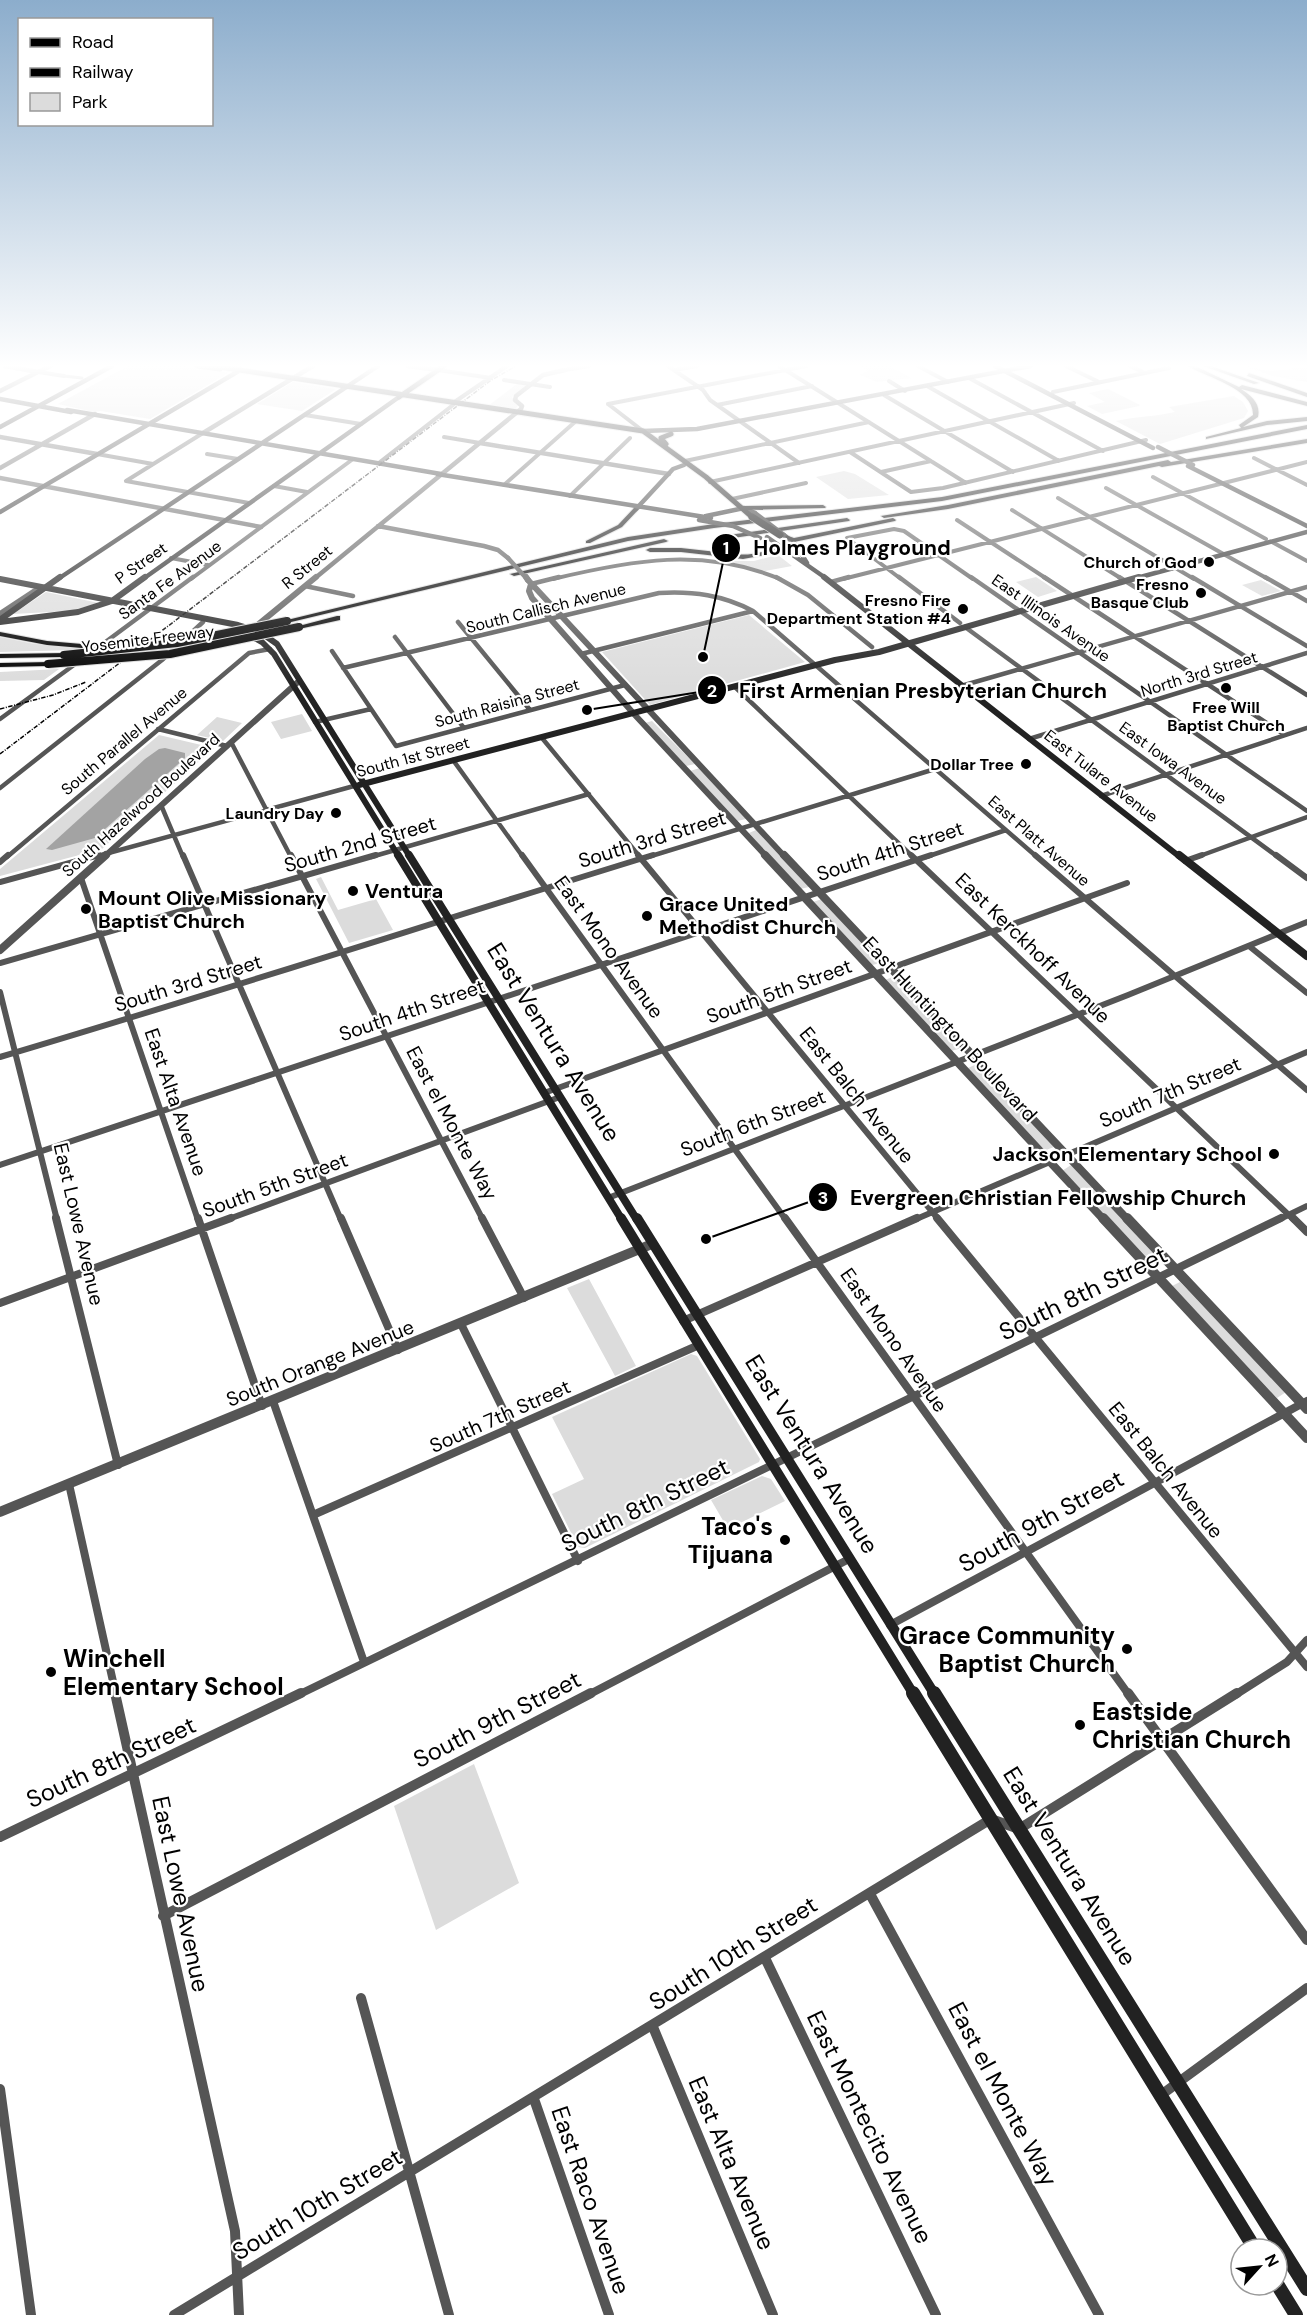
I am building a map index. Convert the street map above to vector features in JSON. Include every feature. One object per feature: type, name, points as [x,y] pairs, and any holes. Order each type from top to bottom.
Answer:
[{"type":"highway","points":[[293,623],[584,549],[662,533],[913,504],[1066,474]]},
{"type":"highway","points":[[763,538],[762,548],[749,554],[730,553],[720,545],[724,539],[734,535],[932,509],[1114,474]]},
{"type":"highway","points":[[750,513],[875,504],[945,496],[1024,483]]},
{"type":"highway","points":[[750,513],[791,540],[961,508],[1029,491]]},
{"type":"highway","points":[[470,577],[594,540],[620,526],[636,507]]},
{"type":"highway","points":[[0,634],[47,643],[82,646],[172,640],[293,623],[669,540],[847,520]]},
{"type":"highway","points":[[498,578],[649,550],[681,550],[741,557],[779,548]]},
{"type":"highway","name":"Yosemite Freeway","points":[[0,656],[64,655],[177,644],[293,623]]},
{"type":"highway","name":"Yosemite Freeway","points":[[0,667],[46,666],[136,658],[211,647],[293,623]]},
{"type":"main road","points":[[0,512],[64,474]]},
{"type":"main road","points":[[0,621],[3,615],[215,474]]},
{"type":"main road","name":"P Street","points":[[0,621],[78,612],[112,601],[290,474]]},
{"type":"main road","points":[[441,474],[698,518],[733,526],[763,538]]},
{"type":"main road","points":[[636,507],[669,474]]},
{"type":"main road","points":[[699,474],[750,513]]},
{"type":"main road","points":[[701,474],[710,482]]},
{"type":"main road","points":[[1207,474],[1307,527]]},
{"type":"main road","points":[[698,518],[750,513]]},
{"type":"main road","points":[[698,518],[711,518],[745,526],[794,557],[828,583]]},
{"type":"main road","points":[[1222,553],[1248,548],[1307,527]]},
{"type":"main road","points":[[781,535],[790,546],[797,565]]},
{"type":"main road","points":[[791,540],[810,571]]},
{"type":"main road","points":[[904,642],[1122,579],[1269,540]]},
{"type":"main road","points":[[779,548],[797,565],[810,571]]},
{"type":"main road","points":[[0,577],[253,629]]},
{"type":"main road","name":"East Tulare Avenue","points":[[828,583],[1307,956]]},
{"type":"main road","points":[[151,609],[247,634],[270,649]]},
{"type":"main road","points":[[904,642],[941,628],[963,625],[985,616],[1017,610]]},
{"type":"main road","name":"P Street","points":[[3,615],[15,618]]},
{"type":"main road","name":"East Ventura Avenue","points":[[253,629],[277,644],[1307,2289]]},
{"type":"main road","name":"South 1st Street","points":[[354,786],[648,711],[815,666],[872,647],[904,642]]},
{"type":"main road","name":"South 1st Street","points":[[835,660],[845,660],[904,642]]},
{"type":"main road","name":"East Ventura Avenue","points":[[270,649],[1248,2237]]},
{"type":"main road","points":[[1285,2297],[1296,2315]]},
{"type":"street","points":[[137,474],[126,481],[249,503]]},
{"type":"street","name":"Santa Fe Avenue","points":[[0,719],[332,474]]},
{"type":"street","name":"R Street","points":[[247,634],[441,474]]},
{"type":"street","points":[[504,485],[517,474]]},
{"type":"street","points":[[570,496],[593,474]]},
{"type":"street","points":[[710,482],[747,474]]},
{"type":"street","points":[[884,474],[911,492],[1004,474]]},
{"type":"street","points":[[952,474],[966,483]]},
{"type":"street","points":[[828,583],[1257,474]]},
{"type":"street","points":[[1286,474],[1307,484]]},
{"type":"street","points":[[0,477],[261,526]]},
{"type":"street","points":[[1153,477],[1307,561]]},
{"type":"street","points":[[732,499],[806,483]]},
{"type":"street","points":[[274,486],[307,492]]},
{"type":"street","points":[[1106,488],[1307,601]]},
{"type":"street","points":[[1058,498],[1307,646]]},
{"type":"street","points":[[1012,510],[1307,695]]},
{"type":"street","points":[[957,520],[1285,735]]},
{"type":"street","name":"East Huntington Boulevard","points":[[378,526],[479,544],[498,550],[508,558],[648,711],[1305,1404]]},
{"type":"street","name":"East Iowa Avenue","points":[[899,529],[851,536],[848,541],[1307,878]]},
{"type":"street","name":"East Illinois Avenue","points":[[899,529],[1307,811]]},
{"type":"street","points":[[171,558],[208,565]]},
{"type":"street","points":[[529,582],[653,559],[702,559],[727,562],[762,571],[791,584],[872,647]]},
{"type":"street","name":"East Huntington Boulevard","points":[[529,582],[530,594],[634,714],[1307,1438]]},
{"type":"street","points":[[305,586],[352,596]]},
{"type":"street","points":[[961,686],[1307,587]]},
{"type":"street","name":"South Callisch Avenue","points":[[344,668],[659,593],[683,591],[723,597],[753,611]]},
{"type":"street","points":[[581,654],[753,611]]},
{"type":"street","name":"East Platt Avenue","points":[[753,611],[1307,1090]]},
{"type":"street","points":[[0,788],[162,660],[202,622]]},
{"type":"street","points":[[458,622],[530,710]]},
{"type":"street","points":[[395,637],[464,728]]},
{"type":"street","name":"South Parallel Avenue","points":[[0,862],[249,653],[270,649]]},
{"type":"street","points":[[315,722],[371,709],[332,651]]},
{"type":"street","name":"North 3rd Street","points":[[1029,739],[1307,652]]},
{"type":"street","name":"South Hazelwood Boulevard","points":[[0,950],[299,681]]},
{"type":"street","name":"South Raisina Street","points":[[371,709],[396,746],[625,686]]},
{"type":"street","name":"East Kerckhoff Avenue","points":[[735,687],[1307,1232]]},
{"type":"street","points":[[1101,796],[1307,728]]},
{"type":"street","points":[[158,729],[229,744]]},
{"type":"street","name":"East Balch Avenue","points":[[542,738],[1307,1668]]},
{"type":"street","name":"East el Monte Way","points":[[229,744],[267,810],[524,1298]]},
{"type":"street","name":"East Mono Avenue","points":[[453,760],[1307,1940]]},
{"type":"street","points":[[686,769],[699,765]]},
{"type":"street","name":"South 3rd Street","points":[[0,1057],[240,986],[437,921],[935,769]]},
{"type":"street","name":"South 1st Street","points":[[0,882],[354,786]]},
{"type":"street","name":"South 2nd Street","points":[[0,963],[589,794]]},
{"type":"street","points":[[161,805],[398,1350]]},
{"type":"street","points":[[1185,861],[1307,817]]},
{"type":"street","name":"South 4th Street","points":[[0,1165],[1006,830]]},
{"type":"street","name":"East Alta Avenue","points":[[81,878],[262,1406]]},
{"type":"street","name":"South 5th Street","points":[[0,1303],[442,1142],[549,1101],[558,1093],[663,1050],[1127,883]]},
{"type":"street","name":"South 6th Street","points":[[608,1198],[1307,922]]},
{"type":"street","points":[[1249,946],[1307,993]]},
{"type":"street","name":"East Lowe Avenue","points":[[0,992],[42,1152],[70,1278],[118,1465]]},
{"type":"street","name":"South 7th Street","points":[[683,1321],[817,1261],[1307,1052]]},
{"type":"street","name":"South 5th Street","points":[[544,1093],[558,1093]]},
{"type":"street","name":"South 8th Street","points":[[0,1837],[578,1561],[912,1395],[1307,1206]]},
{"type":"street","name":"South Orange Avenue","points":[[0,1512],[641,1251],[652,1244]]},
{"type":"street","points":[[461,1324],[578,1561]]},
{"type":"street","name":"South 7th Street","points":[[313,1515],[699,1345]]},
{"type":"street","points":[[273,1401],[364,1662]]},
{"type":"street","name":"South 9th Street","points":[[890,1625],[1284,1413],[1305,1404]]},
{"type":"street","name":"East Lowe Avenue","points":[[69,1484],[163,1916],[235,2231],[239,2315]]},
{"type":"street","name":"South 9th Street","points":[[163,1916],[849,1559]]},
{"type":"street","points":[[991,1819],[1018,1830],[1287,1662],[1307,1640]]},
{"type":"street","name":"South 10th Street","points":[[174,2315],[653,2027],[991,1819]]},
{"type":"street","name":"East el Monte Way","points":[[870,1894],[1099,2315]]},
{"type":"street","name":"East Montecito Avenue","points":[[765,1958],[936,2315]]},
{"type":"street","points":[[1161,2095],[1307,1988]]},
{"type":"street","points":[[361,1998],[449,2315]]},
{"type":"street","name":"East Alta Avenue","points":[[653,2027],[773,2315]]},
{"type":"street","points":[[0,2089],[31,2315]]},
{"type":"street","name":"East Raco Avenue","points":[[534,2099],[609,2315]]},
{"type":"green space","points":[[830,474],[855,474],[889,495],[848,499],[816,477]]},
{"type":"green space","points":[[771,554],[778,555],[792,566],[765,571],[725,561],[754,561],[773,556]]},
{"type":"green space","points":[[1036,577],[1057,591],[1038,597],[1016,582]]},
{"type":"green space","points":[[1261,580],[1281,591],[1262,596],[1242,585]]},
{"type":"green space","points":[[46,592],[99,603],[70,611],[13,614]]},
{"type":"green space","points":[[749,615],[805,662],[650,705],[602,652]]},
{"type":"green space","points":[[0,637],[35,644],[80,647],[75,650],[0,652]]},
{"type":"green space","points":[[59,669],[44,680],[0,681],[0,672]]},
{"type":"green space","points":[[302,714],[312,731],[281,739],[271,722]]},
{"type":"green space","points":[[217,717],[242,723],[223,741],[197,735]]},
{"type":"green space","points":[[652,721],[695,764],[686,766],[645,723]]},
{"type":"green space","points":[[159,735],[214,748],[102,849],[0,876],[0,869]]},
{"type":"green space","points":[[700,768],[746,819],[737,821],[690,771]]},
{"type":"green space","points":[[756,830],[809,887],[800,889],[749,833]]},
{"type":"green space","points":[[321,877],[338,910],[376,899],[393,930],[349,943],[316,879]]},
{"type":"green space","points":[[822,899],[881,963],[872,965],[813,902]]},
{"type":"green space","points":[[895,976],[962,1048],[951,1051],[885,980]]},
{"type":"green space","points":[[977,1064],[1054,1147],[1042,1149],[968,1068]]},
{"type":"green space","points":[[1071,1165],[1161,1261],[1150,1264],[1062,1171]]},
{"type":"green space","points":[[589,1279],[636,1366],[615,1376],[567,1288]]},
{"type":"green space","points":[[1180,1282],[1286,1392],[1277,1398],[1172,1286]]},
{"type":"green space","points":[[691,1354],[697,1356],[760,1459],[759,1462],[585,1548],[578,1547],[552,1494],[584,1479],[552,1417]]},
{"type":"green space","points":[[762,1476],[771,1479],[785,1501],[728,1529],[711,1500]]},
{"type":"green space","points":[[474,1764],[519,1883],[436,1930],[394,1806]]},
{"type":"shaded area","points":[[165,748],[185,753],[185,758],[95,838],[52,850],[46,849],[145,759],[159,749]]},
{"type":"railway","points":[[0,754],[368,474]]},
{"type":"railway","points":[[0,709],[53,695],[86,682]]},
{"type":"place","name":"Church of God","points":[[1209,562]]},
{"type":"place","name":"Fresno Basque Club","points":[[1201,593]]},
{"type":"place","name":"Fresno Fire Department Station #4","points":[[963,609]]},
{"type":"place","name":"Holmes Playground","points":[[703,657]]},
{"type":"place","name":"Free Will Baptist Church","points":[[1226,688]]},
{"type":"place","name":"First Armenian Presbyterian Church","points":[[587,710]]},
{"type":"place","name":"Dollar Tree","points":[[1026,764]]},
{"type":"place","name":"Laundry Day","points":[[336,813]]},
{"type":"place","name":"Ventura","points":[[353,891]]},
{"type":"place","name":"Mount Olive Missionary Baptist Church","points":[[86,909]]},
{"type":"place","name":"Grace United Methodist Church","points":[[647,916]]},
{"type":"place","name":"Jackson Elementary School","points":[[1274,1154]]},
{"type":"place","name":"Evergreen Christian Fellowship Church","points":[[706,1239]]},
{"type":"place","name":"Taco's Tijuana","points":[[785,1540]]},
{"type":"place","name":"Grace Community Baptist Church","points":[[1127,1649]]},
{"type":"place","name":"Winchell Elementary School","points":[[51,1672]]},
{"type":"place","name":"Eastside Christian Church","points":[[1080,1725]]}]
